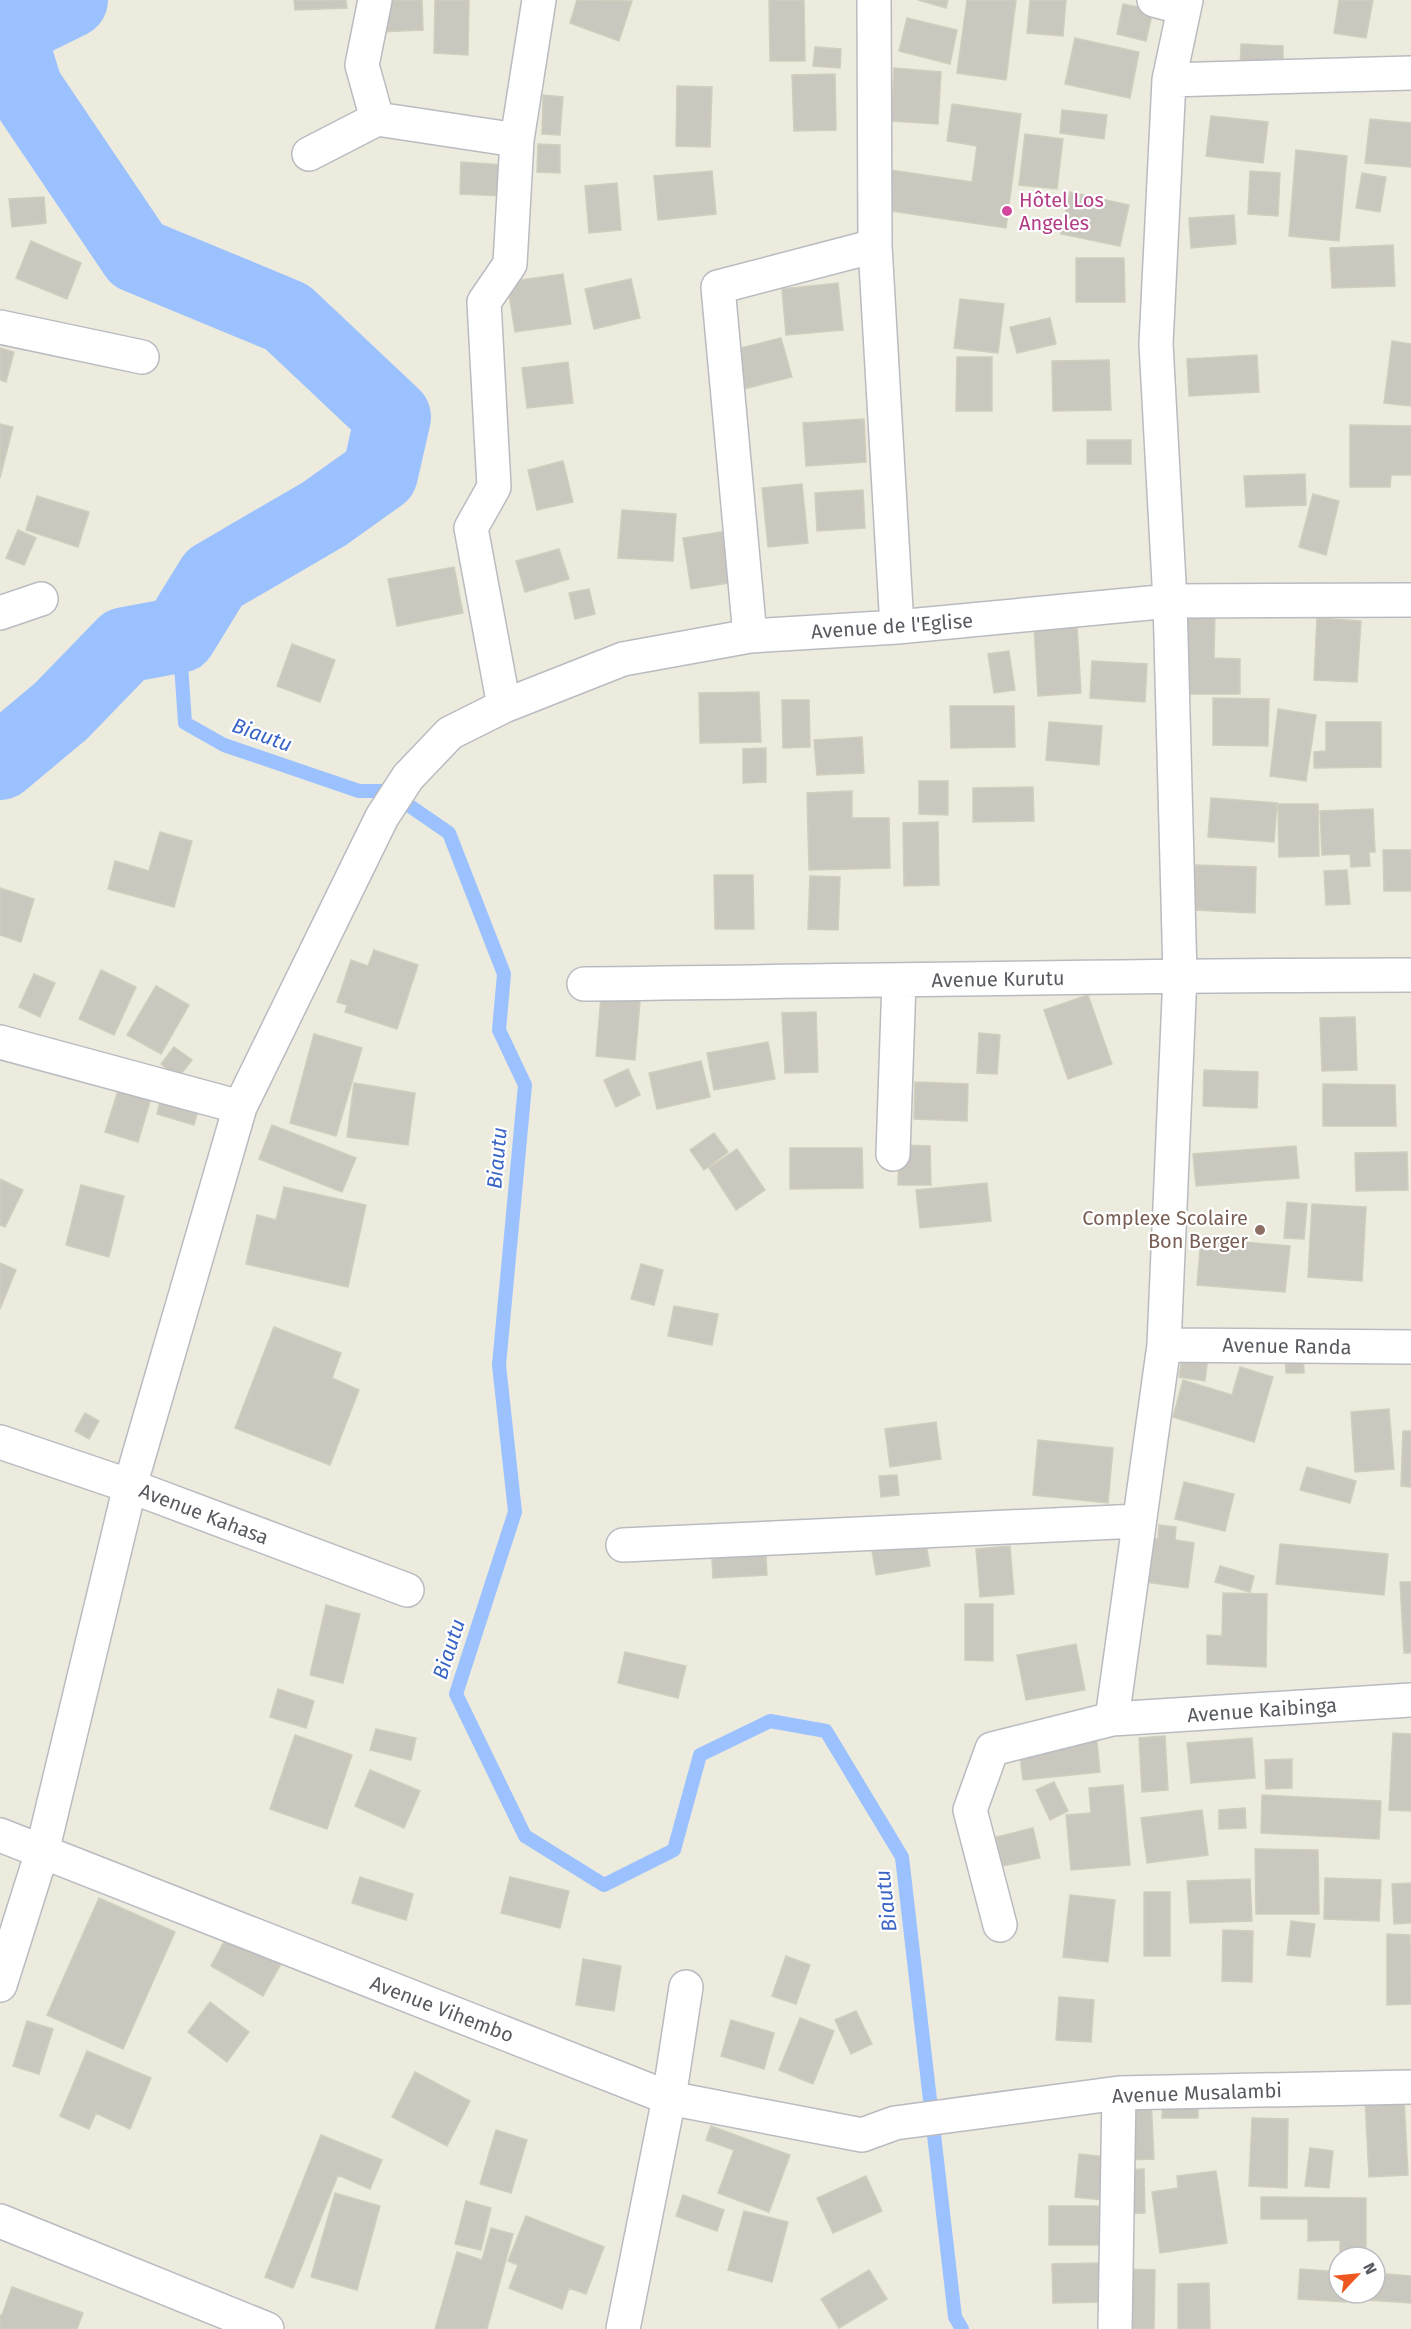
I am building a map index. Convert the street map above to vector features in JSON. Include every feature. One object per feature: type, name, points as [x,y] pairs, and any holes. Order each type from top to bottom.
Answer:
[{"type":"street","points":[[375,0],[362,65],[377,119]]},
{"type":"street","points":[[504,705],[471,528],[494,487],[484,302],[510,264],[517,140],[539,0]]},
{"type":"street","points":[[874,0],[875,246],[897,627]]},
{"type":"street","points":[[1112,1719],[1164,1345],[1179,975],[1170,600],[1155,344],[1174,3]]},
{"type":"street","points":[[1169,80],[1411,73]]},
{"type":"street","points":[[309,153],[377,119],[517,140]]},
{"type":"street","points":[[750,636],[718,287],[875,246]]},
{"type":"street","points":[[0,327],[142,357]]},
{"type":"street","points":[[0,613],[41,599]]},
{"type":"street","name":"Avenue de l'Eglise","points":[[0,1985],[42,1852],[130,1486],[240,1107],[382,817],[408,777],[450,734],[504,705],[623,659],[750,636],[897,627],[1170,600],[1411,600]]},
{"type":"street","name":"Avenue Kurutu","points":[[584,984],[1179,975],[1411,975]]},
{"type":"street","points":[[893,1154],[899,981]]},
{"type":"street","points":[[0,1042],[240,1107]]},
{"type":"street","name":"Avenue Randa","points":[[1164,1345],[1411,1347]]},
{"type":"street","name":"Avenue Kahasa","points":[[0,1442],[130,1486],[407,1590]]},
{"type":"street","points":[[623,1545],[1138,1521]]},
{"type":"street","name":"Avenue Kaibinga","points":[[1000,1924],[970,1810],[992,1749],[1112,1719],[1411,1700]]},
{"type":"street","name":"Avenue Vihembo","points":[[0,1835],[669,2098],[862,2135],[895,2123]]},
{"type":"street","points":[[623,2329],[669,2098],[686,1987]]},
{"type":"street","name":"Avenue Musalambi","points":[[895,2123],[1119,2094],[1411,2087]]},
{"type":"street","points":[[1115,2329],[1119,2094]]},
{"type":"street","points":[[0,2221],[267,2329]]},
{"type":"building","points":[[294,0],[346,0],[347,8],[295,10]]},
{"type":"building","points":[[379,0],[422,0],[423,30],[380,32]]},
{"type":"building","points":[[435,0],[469,0],[468,55],[434,53]]},
{"type":"building","points":[[577,0],[632,1],[619,41],[570,23]]},
{"type":"building","points":[[769,0],[804,0],[805,61],[770,61]]},
{"type":"building","points":[[918,0],[948,0],[946,8]]},
{"type":"building","points":[[967,0],[1016,0],[1006,80],[957,73]]},
{"type":"building","points":[[1030,0],[1066,0],[1063,36],[1027,33]]},
{"type":"building","points":[[1339,0],[1373,0],[1366,38],[1334,33]]},
{"type":"building","points":[[1123,4],[1153,10],[1146,41],[1117,34]]},
{"type":"building","points":[[907,18],[957,30],[950,64],[899,51]]},
{"type":"building","points":[[1075,38],[1139,52],[1130,98],[1065,84]]},
{"type":"building","points":[[1241,44],[1283,46],[1283,71],[1240,69]]},
{"type":"building","points":[[815,47],[841,49],[840,68],[813,66]]},
{"type":"building","points":[[894,68],[941,72],[938,124],[891,121]]},
{"type":"building","points":[[835,74],[836,130],[794,131],[792,75]]},
{"type":"building","points":[[677,86],[712,87],[710,147],[676,146]]},
{"type":"building","points":[[543,95],[563,97],[560,135],[542,134]]},
{"type":"building","points":[[952,104],[1021,114],[1006,228],[885,210],[891,170],[972,182],[977,146],[947,141]]},
{"type":"building","points":[[1062,110],[1107,115],[1104,139],[1060,133]]},
{"type":"building","points":[[1211,116],[1268,122],[1263,163],[1206,156]]},
{"type":"building","points":[[1370,119],[1411,123],[1411,167],[1365,163]]},
{"type":"building","points":[[1025,134],[1063,139],[1057,189],[1019,185]]},
{"type":"building","points":[[538,144],[560,145],[560,173],[537,172]]},
{"type":"building","points":[[1296,150],[1347,156],[1339,241],[1289,236]]},
{"type":"building","points":[[461,162],[505,165],[503,196],[460,194]]},
{"type":"building","points":[[712,171],[716,214],[658,220],[654,176]]},
{"type":"building","points":[[1250,171],[1280,173],[1278,216],[1248,214]]},
{"type":"building","points":[[1362,173],[1386,177],[1380,212],[1356,208]]},
{"type":"building","points":[[617,183],[621,230],[589,233],[585,186]]},
{"type":"building","points":[[1070,192],[1129,205],[1120,246],[1061,234]]},
{"type":"building","points":[[44,197],[46,223],[12,227],[9,199]]},
{"type":"building","points":[[1234,215],[1236,244],[1191,248],[1189,218]]},
{"type":"building","points":[[31,241],[81,263],[67,299],[16,278]]},
{"type":"building","points":[[1393,245],[1395,286],[1332,288],[1330,248]]},
{"type":"building","points":[[1076,258],[1124,258],[1125,302],[1076,302]]},
{"type":"building","points":[[563,274],[571,324],[515,332],[507,282]]},
{"type":"building","points":[[631,279],[640,318],[594,329],[585,289]]},
{"type":"building","points":[[838,283],[843,330],[786,335],[782,289]]},
{"type":"building","points":[[960,299],[1004,304],[998,353],[954,348]]},
{"type":"building","points":[[1050,318],[1056,344],[1017,353],[1010,327]]},
{"type":"building","points":[[781,338],[792,377],[743,389],[733,350]]},
{"type":"building","points":[[1392,341],[1411,344],[1411,406],[1384,403]]},
{"type":"building","points":[[0,348],[14,352],[6,382],[0,380]]},
{"type":"building","points":[[1257,355],[1259,392],[1189,396],[1187,359]]},
{"type":"building","points":[[957,357],[992,357],[992,411],[956,411]]},
{"type":"building","points":[[1109,360],[1111,410],[1053,411],[1052,361]]},
{"type":"building","points":[[568,362],[573,403],[527,408],[522,368]]},
{"type":"building","points":[[864,419],[866,462],[806,466],[803,423]]},
{"type":"building","points":[[0,424],[13,427],[0,478]]},
{"type":"building","points":[[1350,425],[1411,426],[1411,475],[1391,475],[1390,487],[1350,487]]},
{"type":"building","points":[[1087,440],[1131,440],[1131,464],[1087,464]]},
{"type":"building","points":[[563,461],[573,502],[537,510],[528,470]]},
{"type":"building","points":[[1305,474],[1306,505],[1246,507],[1244,476]]},
{"type":"building","points":[[802,484],[808,543],[768,547],[762,488]]},
{"type":"building","points":[[863,490],[865,528],[817,531],[815,493]]},
{"type":"building","points":[[1313,494],[1339,501],[1326,555],[1299,547]]},
{"type":"building","points":[[37,496],[89,512],[78,547],[26,530]]},
{"type":"building","points":[[622,510],[676,514],[673,561],[618,558]]},
{"type":"building","points":[[18,530],[36,538],[24,565],[6,558]]},
{"type":"building","points":[[727,531],[736,582],[691,589],[683,538]]},
{"type":"building","points":[[559,549],[569,579],[525,592],[516,561]]},
{"type":"building","points":[[454,567],[463,613],[397,626],[388,579]]},
{"type":"building","points":[[589,589],[595,614],[575,619],[569,593]]},
{"type":"building","points":[[1186,609],[1215,610],[1214,658],[1240,659],[1240,694],[1186,694]]},
{"type":"building","points":[[1317,618],[1361,621],[1357,682],[1314,680]]},
{"type":"building","points":[[1077,625],[1081,693],[1038,696],[1034,627]]},
{"type":"building","points":[[292,644],[335,660],[320,702],[277,686]]},
{"type":"building","points":[[1009,651],[1015,690],[994,693],[988,654]]},
{"type":"building","points":[[1092,661],[1147,664],[1145,702],[1090,698]]},
{"type":"building","points":[[759,692],[761,742],[700,743],[699,693]]},
{"type":"building","points":[[1213,698],[1269,699],[1268,746],[1213,745]]},
{"type":"building","points":[[782,700],[809,700],[810,747],[783,748]]},
{"type":"building","points":[[950,706],[1014,706],[1015,747],[951,748]]},
{"type":"building","points":[[1278,709],[1316,715],[1306,781],[1270,776]]},
{"type":"building","points":[[1049,722],[1102,726],[1099,765],[1046,760]]},
{"type":"building","points":[[1326,722],[1381,722],[1381,767],[1314,768],[1314,752],[1326,751]]},
{"type":"building","points":[[862,737],[864,773],[817,775],[814,740]]},
{"type":"building","points":[[766,748],[766,782],[743,783],[743,749]]},
{"type":"building","points":[[919,781],[948,781],[948,815],[919,814]]},
{"type":"building","points":[[1033,787],[1034,821],[973,822],[973,788]]},
{"type":"building","points":[[852,791],[852,818],[889,818],[890,868],[809,870],[807,793]]},
{"type":"building","points":[[1211,798],[1277,803],[1274,842],[1208,837]]},
{"type":"building","points":[[1278,804],[1318,804],[1319,856],[1279,857]]},
{"type":"building","points":[[1373,809],[1375,852],[1369,852],[1370,866],[1351,867],[1350,854],[1322,855],[1320,811]]},
{"type":"building","points":[[938,822],[939,885],[904,886],[903,823]]},
{"type":"building","points":[[160,832],[192,841],[174,907],[108,889],[115,861],[149,871]]},
{"type":"building","points":[[1383,850],[1411,850],[1411,891],[1384,891]]},
{"type":"building","points":[[1195,865],[1256,867],[1255,913],[1194,910]]},
{"type":"building","points":[[1347,870],[1350,904],[1326,905],[1324,871]]},
{"type":"building","points":[[714,875],[753,875],[754,929],[715,929]]},
{"type":"building","points":[[810,876],[840,877],[838,930],[808,929]]},
{"type":"building","points":[[0,888],[34,899],[21,942],[0,935]]},
{"type":"building","points":[[374,950],[418,965],[397,1029],[345,1012],[347,1005],[337,1002],[351,960],[368,966]]},
{"type":"building","points":[[101,970],[136,987],[114,1035],[79,1019]]},
{"type":"building","points":[[34,974],[55,983],[40,1017],[19,1007]]},
{"type":"building","points":[[156,986],[189,1005],[161,1054],[127,1035]]},
{"type":"building","points":[[1088,995],[1112,1064],[1068,1079],[1044,1010]]},
{"type":"building","points":[[601,997],[640,1001],[635,1060],[596,1056]]},
{"type":"building","points":[[816,1012],[818,1072],[785,1073],[782,1013]]},
{"type":"building","points":[[1355,1017],[1357,1070],[1322,1071],[1320,1018]]},
{"type":"building","points":[[979,1033],[1000,1035],[997,1074],[977,1073]]},
{"type":"building","points":[[314,1034],[362,1048],[336,1136],[290,1123]]},
{"type":"building","points":[[768,1042],[775,1079],[714,1090],[707,1053]]},
{"type":"building","points":[[174,1047],[192,1060],[178,1078],[161,1064]]},
{"type":"building","points":[[701,1061],[710,1097],[657,1109],[649,1073]]},
{"type":"building","points":[[628,1069],[640,1095],[616,1107],[604,1080]]},
{"type":"building","points":[[1204,1070],[1258,1072],[1257,1108],[1203,1106]]},
{"type":"building","points":[[122,1078],[154,1088],[138,1142],[105,1132]]},
{"type":"building","points":[[915,1082],[968,1084],[967,1121],[914,1119]]},
{"type":"building","points":[[354,1083],[415,1093],[408,1145],[347,1137]]},
{"type":"building","points":[[1323,1084],[1395,1085],[1396,1126],[1323,1126]]},
{"type":"building","points":[[163,1089],[201,1100],[194,1125],[157,1114]]},
{"type":"building","points":[[272,1125],[356,1158],[342,1192],[259,1159]]},
{"type":"building","points":[[714,1133],[728,1152],[704,1170],[690,1150]]},
{"type":"building","points":[[899,1145],[930,1146],[931,1185],[898,1185]]},
{"type":"building","points":[[1296,1146],[1299,1178],[1196,1186],[1193,1154]]},
{"type":"building","points":[[790,1148],[862,1148],[863,1188],[790,1189]]},
{"type":"building","points":[[737,1149],[765,1190],[736,1210],[709,1168]]},
{"type":"building","points":[[1407,1152],[1408,1190],[1356,1191],[1355,1153]]},
{"type":"building","points":[[0,1179],[23,1190],[5,1227],[0,1225]]},
{"type":"building","points":[[987,1183],[991,1221],[920,1228],[916,1190]]},
{"type":"building","points":[[81,1185],[124,1196],[109,1257],[66,1245]]},
{"type":"building","points":[[284,1187],[366,1205],[348,1287],[246,1264],[257,1215],[276,1220]]},
{"type":"building","points":[[1287,1202],[1307,1204],[1304,1239],[1284,1238]]},
{"type":"building","points":[[1312,1204],[1366,1207],[1362,1281],[1308,1277]]},
{"type":"building","points":[[1201,1238],[1290,1246],[1285,1292],[1197,1285]]},
{"type":"building","points":[[0,1263],[16,1270],[0,1309]]},
{"type":"building","points":[[641,1264],[663,1270],[654,1305],[631,1299]]},
{"type":"building","points":[[674,1306],[718,1314],[712,1345],[668,1336]]},
{"type":"building","points":[[274,1327],[341,1353],[332,1378],[359,1390],[330,1465],[235,1428]]},
{"type":"building","points":[[1184,1345],[1209,1349],[1205,1381],[1179,1377]]},
{"type":"building","points":[[1303,1349],[1304,1373],[1286,1373],[1285,1350]]},
{"type":"building","points":[[1240,1367],[1273,1377],[1254,1442],[1173,1417],[1183,1380],[1232,1395]]},
{"type":"building","points":[[1389,1409],[1394,1469],[1355,1472],[1351,1412]]},
{"type":"building","points":[[85,1413],[99,1421],[89,1439],[75,1431]]},
{"type":"building","points":[[936,1422],[941,1459],[890,1467],[885,1429]]},
{"type":"building","points":[[1403,1431],[1411,1431],[1411,1487],[1401,1486]]},
{"type":"building","points":[[1038,1440],[1113,1448],[1108,1503],[1033,1495]]},
{"type":"building","points":[[1307,1467],[1356,1481],[1350,1503],[1300,1490]]},
{"type":"building","points":[[897,1475],[899,1495],[881,1497],[879,1476]]},
{"type":"building","points":[[1184,1482],[1234,1494],[1225,1531],[1175,1519]]},
{"type":"building","points":[[922,1523],[930,1566],[876,1575],[869,1532]]},
{"type":"building","points":[[1159,1525],[1176,1527],[1175,1540],[1194,1543],[1188,1588],[1139,1581],[1144,1537],[1158,1539]]},
{"type":"building","points":[[765,1539],[767,1575],[713,1578],[711,1541]]},
{"type":"building","points":[[1280,1544],[1388,1554],[1384,1595],[1276,1584]]},
{"type":"building","points":[[1010,1546],[1014,1594],[980,1597],[976,1549]]},
{"type":"building","points":[[1220,1566],[1254,1576],[1250,1592],[1215,1582]]},
{"type":"building","points":[[1400,1582],[1411,1582],[1411,1653],[1404,1653]]},
{"type":"building","points":[[1223,1593],[1267,1594],[1266,1667],[1207,1664],[1207,1635],[1222,1636]]},
{"type":"building","points":[[965,1604],[993,1604],[993,1661],[965,1660]]},
{"type":"building","points":[[326,1605],[360,1614],[343,1683],[310,1675]]},
{"type":"building","points":[[1076,1644],[1085,1690],[1026,1700],[1017,1655]]},
{"type":"building","points":[[625,1652],[686,1666],[678,1698],[618,1683]]},
{"type":"building","points":[[278,1689],[314,1701],[306,1728],[270,1717]]},
{"type":"building","points":[[376,1729],[416,1738],[411,1760],[370,1750]]},
{"type":"building","points":[[1096,1732],[1100,1772],[1023,1780],[1018,1740]]},
{"type":"building","points":[[1393,1733],[1411,1734],[1411,1811],[1389,1810]]},
{"type":"building","points":[[295,1735],[352,1755],[327,1829],[270,1809]]},
{"type":"building","points":[[1165,1736],[1168,1790],[1142,1792],[1139,1738]]},
{"type":"building","points":[[1252,1738],[1255,1778],[1191,1783],[1187,1743]]},
{"type":"building","points":[[1292,1759],[1292,1788],[1266,1789],[1265,1760]]},
{"type":"building","points":[[370,1770],[420,1791],[404,1828],[355,1806]]},
{"type":"building","points":[[1054,1782],[1068,1811],[1050,1820],[1036,1790]]},
{"type":"building","points":[[1123,1785],[1130,1865],[1071,1870],[1066,1815],[1091,1813],[1089,1788]]},
{"type":"building","points":[[1262,1795],[1381,1801],[1379,1839],[1261,1833]]},
{"type":"building","points":[[1245,1808],[1246,1828],[1219,1829],[1219,1810]]},
{"type":"building","points":[[1202,1810],[1208,1855],[1147,1863],[1141,1818]]},
{"type":"building","points":[[1033,1828],[1040,1858],[1003,1866],[996,1837]]},
{"type":"building","points":[[1255,1849],[1318,1850],[1319,1914],[1256,1914]]},
{"type":"building","points":[[360,1877],[413,1894],[406,1920],[352,1903]]},
{"type":"building","points":[[510,1877],[569,1891],[560,1928],[501,1913]]},
{"type":"building","points":[[1325,1878],[1381,1880],[1379,1921],[1324,1919]]},
{"type":"building","points":[[1250,1879],[1252,1921],[1190,1923],[1187,1881]]},
{"type":"building","points":[[1411,1883],[1411,1923],[1394,1924],[1392,1884]]},
{"type":"building","points":[[1144,1892],[1170,1892],[1170,1956],[1144,1956]]},
{"type":"building","points":[[1070,1895],[1115,1900],[1108,1962],[1063,1957]]},
{"type":"building","points":[[99,1898],[175,1932],[123,2049],[47,2015]]},
{"type":"building","points":[[1291,1921],[1315,1924],[1310,1957],[1287,1955]]},
{"type":"building","points":[[1223,1930],[1253,1931],[1252,1982],[1222,1981]]},
{"type":"building","points":[[228,1934],[281,1964],[263,1996],[211,1966]]},
{"type":"building","points":[[1387,1934],[1410,1935],[1411,2004],[1387,2005]]},
{"type":"building","points":[[786,1956],[810,1965],[796,2004],[772,1996]]},
{"type":"building","points":[[583,1959],[621,1966],[614,2011],[576,2005]]},
{"type":"building","points":[[1059,1997],[1094,2000],[1091,2042],[1056,2040]]},
{"type":"building","points":[[210,2002],[249,2032],[227,2062],[188,2032]]},
{"type":"building","points":[[856,2011],[872,2044],[851,2054],[835,2020]]},
{"type":"building","points":[[800,2018],[834,2031],[813,2084],[779,2070]]},
{"type":"building","points":[[731,2020],[774,2033],[764,2069],[721,2056]]},
{"type":"building","points":[[27,2021],[53,2029],[39,2074],[13,2066]]},
{"type":"building","points":[[87,2051],[151,2078],[130,2129],[96,2113],[89,2129],[60,2116]]},
{"type":"building","points":[[415,2072],[470,2101],[447,2146],[392,2117]]},
{"type":"building","points":[[1163,2092],[1198,2093],[1198,2118],[1162,2118]]},
{"type":"building","points":[[1404,2097],[1408,2175],[1369,2177],[1365,2099]]},
{"type":"building","points":[[1151,2098],[1154,2159],[1125,2160],[1123,2099]]},
{"type":"building","points":[[1252,2118],[1288,2119],[1287,2188],[1249,2186]]},
{"type":"building","points":[[711,2126],[790,2155],[769,2212],[718,2193],[734,2150],[706,2140]]},
{"type":"building","points":[[496,2130],[527,2140],[511,2193],[480,2184]]},
{"type":"building","points":[[321,2135],[382,2160],[370,2189],[338,2175],[293,2288],[265,2277]]},
{"type":"building","points":[[1310,2148],[1333,2151],[1329,2188],[1305,2186]]},
{"type":"building","points":[[1079,2154],[1107,2157],[1103,2200],[1075,2197]]},
{"type":"building","points":[[1144,2169],[1145,2213],[1124,2214],[1122,2170]]},
{"type":"building","points":[[1216,2171],[1227,2243],[1160,2253],[1152,2192],[1178,2188],[1177,2176]]},
{"type":"building","points":[[866,2176],[882,2211],[833,2233],[817,2198]]},
{"type":"building","points":[[335,2193],[380,2206],[357,2290],[311,2277]]},
{"type":"building","points":[[683,2195],[724,2210],[717,2231],[676,2216]]},
{"type":"building","points":[[1261,2197],[1366,2198],[1366,2245],[1340,2245],[1340,2240],[1308,2241],[1308,2219],[1261,2219]]},
{"type":"building","points":[[466,2201],[491,2208],[481,2250],[455,2244]]},
{"type":"building","points":[[1049,2206],[1099,2206],[1099,2245],[1049,2245]]},
{"type":"building","points":[[744,2211],[788,2222],[772,2282],[728,2270]]},
{"type":"building","points":[[526,2216],[604,2247],[586,2294],[569,2288],[562,2309],[509,2288],[518,2265],[508,2261]]},
{"type":"building","points":[[491,2228],[513,2234],[487,2329],[435,2329],[457,2252],[482,2260]]},
{"type":"building","points":[[1100,2263],[1101,2302],[1053,2303],[1052,2264]]},
{"type":"building","points":[[1121,2269],[1155,2270],[1154,2329],[1121,2329]]},
{"type":"building","points":[[1300,2269],[1327,2271],[1327,2301],[1298,2299]]},
{"type":"building","points":[[869,2270],[887,2299],[839,2328],[821,2299]]},
{"type":"building","points":[[1387,2274],[1411,2276],[1411,2303],[1387,2301]]},
{"type":"building","points":[[1209,2283],[1210,2329],[1178,2329],[1178,2284]]},
{"type":"building","points":[[12,2287],[83,2313],[77,2329],[0,2329],[0,2315],[2,2315]]},
{"type":"waterway","points":[[0,762],[61,711],[125,645],[179,635],[214,578],[324,514],[380,474],[393,417],[287,317],[137,255],[25,89],[7,31],[70,0]]},
{"type":"waterway","name":"Biautu","points":[[179,635],[185,723],[224,745],[359,791],[388,791],[449,833],[504,974],[499,1030],[525,1085],[499,1365],[515,1512],[456,1694],[525,1836],[604,1885],[674,1850],[700,1755],[770,1721],[826,1731],[902,1857],[955,2317],[962,2329]]},
{"type":"place","name":"Hôtel Los Angeles","points":[[1007,211]]},
{"type":"place","name":"Complexe Scolaire Bon Berger","points":[[1260,1230]]}]
